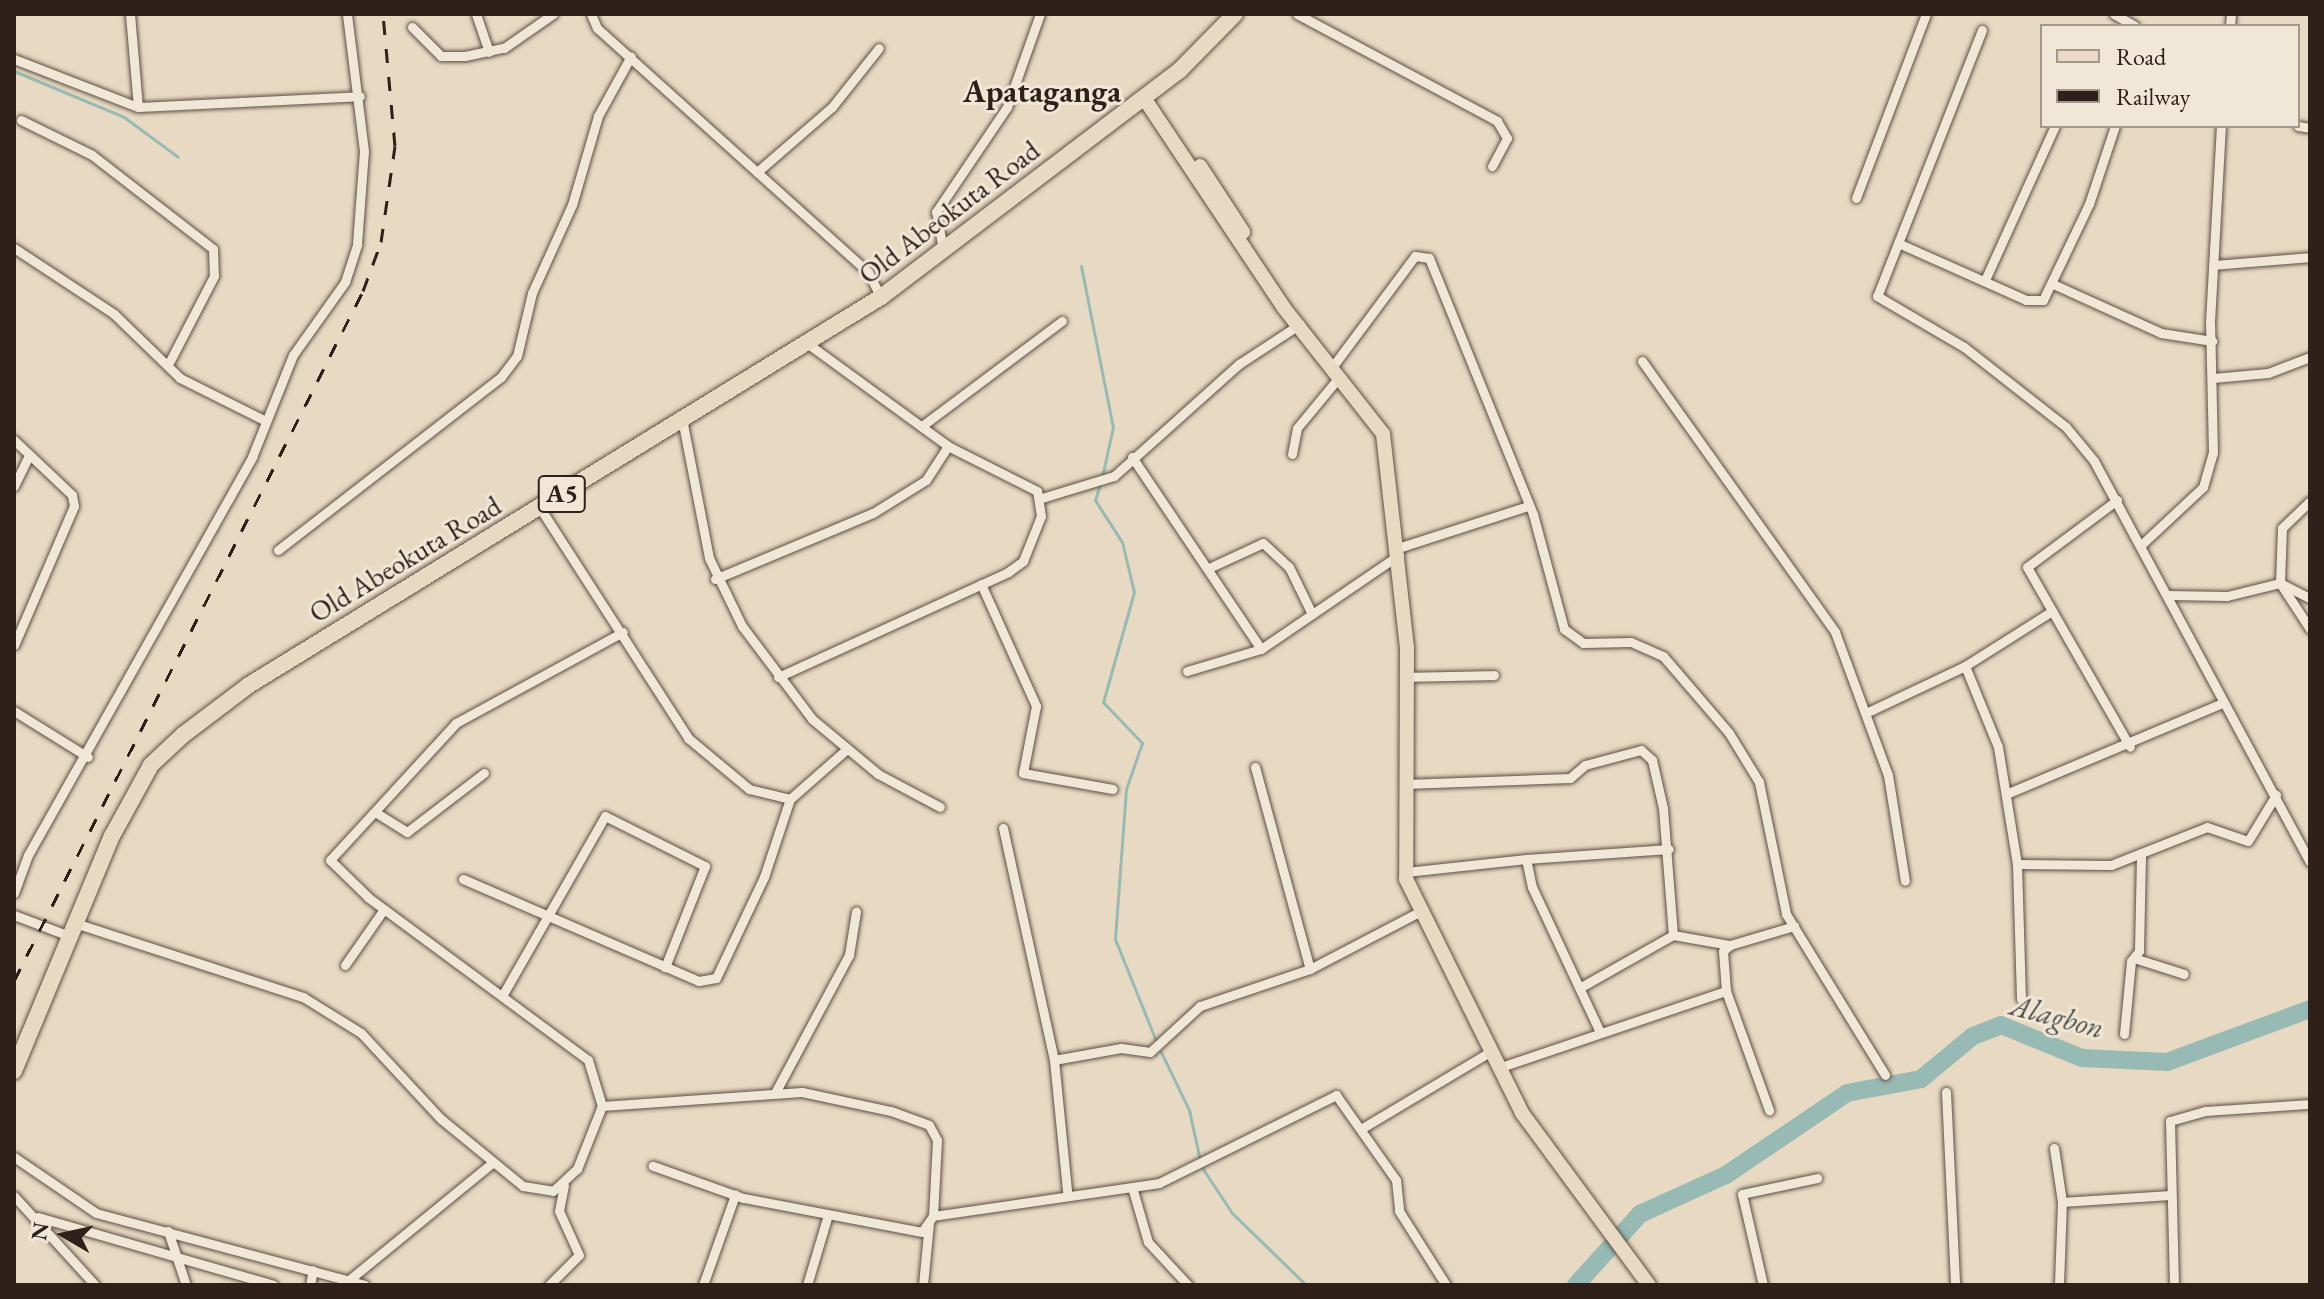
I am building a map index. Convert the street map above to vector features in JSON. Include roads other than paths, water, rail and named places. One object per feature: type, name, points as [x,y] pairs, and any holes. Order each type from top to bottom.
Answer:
[{"type":"highway","name":"Old Abeokuta Road","points":[[14,1071],[132,796],[183,735],[249,685],[683,424],[881,297],[1147,96],[1235,14]]},
{"type":"main road","points":[[1147,96],[1298,322],[1383,434],[1402,550],[1406,677],[1406,872],[1421,911],[1522,1113],[1622,1239],[1649,1285]]},
{"type":"street","points":[[130,14],[138,107]]},
{"type":"street","points":[[14,893],[28,855],[88,757],[266,421],[293,355],[345,282],[357,244],[360,96],[347,14]]},
{"type":"street","points":[[476,14],[489,52]]},
{"type":"street","points":[[412,27],[441,56],[489,52],[553,14]]},
{"type":"street","points":[[591,14],[631,56],[868,272],[881,297]]},
{"type":"street","points":[[943,250],[936,212],[1007,107],[1040,14]]},
{"type":"street","points":[[1297,14],[1497,121],[1507,138],[1492,166]]},
{"type":"street","points":[[1856,198],[1926,14]]},
{"type":"street","points":[[2114,14],[2132,24]]},
{"type":"street","points":[[1982,30],[1898,243],[1881,300],[1964,347],[2066,427],[2117,500],[2223,703],[2309,856]]},
{"type":"street","points":[[757,172],[832,107],[879,48]]},
{"type":"street","points":[[278,550],[509,367],[598,116],[631,56]]},
{"type":"street","points":[[14,59],[138,107],[360,96]]},
{"type":"street","points":[[21,120],[92,155],[213,249],[214,276],[170,361]]},
{"type":"street","points":[[1985,280],[2054,128]]},
{"type":"street","points":[[1898,243],[2037,302],[2053,284],[2114,128]]},
{"type":"street","points":[[2141,545],[2203,487],[2215,430],[2213,265],[2221,128]]},
{"type":"street","points":[[14,248],[38,258],[170,361],[180,378],[266,421]]},
{"type":"street","points":[[1292,454],[1297,428],[1415,256],[1429,258],[1528,506],[1564,629],[1583,643],[1631,642],[1663,656],[1751,765],[1794,926],[1885,1075]]},
{"type":"street","points":[[2213,265],[2310,257]]},
{"type":"street","points":[[2053,284],[2161,333],[2212,341]]},
{"type":"street","points":[[922,426],[1062,321]]},
{"type":"street","points":[[808,344],[948,446],[1042,498],[1098,484],[1114,476],[1239,364],[1298,322]]},
{"type":"street","points":[[2213,378],[2268,373],[2310,357]]},
{"type":"street","points":[[1642,361],[1835,632],[1870,711],[1895,800],[1905,881]]},
{"type":"street","points":[[683,424],[715,579],[778,677],[847,749],[940,807]]},
{"type":"street","points":[[14,440],[72,495],[74,506],[14,645]]},
{"type":"street","points":[[715,579],[873,513],[926,480],[948,446]]},
{"type":"street","points":[[14,486],[29,455]]},
{"type":"street","points":[[1132,457],[1211,567],[1261,649]]},
{"type":"street","points":[[778,677],[981,584],[1023,561],[1042,498]]},
{"type":"street","points":[[2117,500],[2029,559],[2034,586],[2052,611],[2130,747]]},
{"type":"street","points":[[2310,501],[2282,528],[2280,583],[2310,629]]},
{"type":"street","points":[[1187,671],[1261,649],[1402,550],[1528,506]]},
{"type":"street","points":[[540,508],[623,632],[688,738],[749,789],[790,799]]},
{"type":"street","points":[[1211,567],[1263,543],[1289,567],[1312,614]]},
{"type":"street","points":[[2167,595],[2227,596],[2280,583],[2310,598]]},
{"type":"street","points":[[981,584],[1036,706],[1023,773],[1113,789]]},
{"type":"street","points":[[1870,711],[1965,666],[2052,611]]},
{"type":"street","points":[[549,1285],[579,1255],[559,1211],[564,1185],[593,1141],[602,1106],[588,1060],[384,909],[330,860],[456,723],[623,632]]},
{"type":"street","points":[[1965,666],[1998,747],[2006,794],[2017,864],[2021,999]]},
{"type":"street","points":[[1406,677],[1494,675]]},
{"type":"street","points":[[2006,794],[2130,747],[2223,703]]},
{"type":"street","points":[[14,711],[88,757]]},
{"type":"street","points":[[463,879],[699,981],[720,974],[790,799],[847,749]]},
{"type":"street","points":[[1405,784],[1570,778],[1585,765],[1641,750],[1652,760],[1669,849],[1673,935]]},
{"type":"street","points":[[1255,767],[1310,969]]},
{"type":"street","points":[[375,812],[407,832],[484,773]]},
{"type":"street","points":[[2017,864],[2079,868],[2141,853],[2207,827],[2248,841],[2276,795]]},
{"type":"street","points":[[502,996],[552,918],[598,822],[615,816],[705,866],[665,967]]},
{"type":"street","points":[[1003,828],[1054,1060],[1067,1191]]},
{"type":"street","points":[[1406,872],[1526,859],[1669,849]]},
{"type":"street","points":[[2124,1034],[2129,969],[2137,959],[2141,853]]},
{"type":"street","points":[[1526,859],[1532,887],[1600,1032]]},
{"type":"street","points":[[345,965],[384,909]]},
{"type":"street","points":[[1054,1060],[1121,1048],[1150,1052],[1200,1006],[1310,969],[1421,911]]},
{"type":"street","points":[[776,1091],[849,955],[856,912]]},
{"type":"street","points":[[14,915],[303,997],[361,1033],[409,1089],[493,1162],[531,1190],[564,1185]]},
{"type":"street","points":[[1769,1110],[1726,991],[1723,951],[1730,945],[1794,926]]},
{"type":"street","points":[[1581,987],[1673,935],[1730,945]]},
{"type":"street","points":[[2137,959],[2184,974]]},
{"type":"street","points":[[1498,1068],[1726,991]]},
{"type":"street","points":[[1364,1127],[1490,1052]]},
{"type":"street","points":[[602,1106],[776,1091],[839,1098],[929,1125],[937,1140],[923,1285]]},
{"type":"street","points":[[1946,1092],[1955,1285]]},
{"type":"street","points":[[653,1166],[735,1195],[903,1233],[931,1219],[1067,1191],[1132,1187],[1196,1170],[1330,1094],[1364,1127],[1396,1180],[1399,1211],[1446,1285]]},
{"type":"street","points":[[2174,1285],[2170,1121],[2206,1111],[2310,1104]]},
{"type":"street","points":[[2054,1148],[2062,1202],[2059,1285]]},
{"type":"street","points":[[14,1157],[96,1213],[365,1285]]},
{"type":"street","points":[[349,1280],[493,1162]]},
{"type":"street","points":[[1763,1285],[1742,1194],[1817,1178]]},
{"type":"street","points":[[1132,1187],[1148,1242],[1188,1285]]},
{"type":"street","points":[[703,1285],[735,1195]]},
{"type":"street","points":[[2062,1202],[2170,1195]]},
{"type":"street","points":[[14,1196],[38,1217],[95,1285]]},
{"type":"street","points":[[38,1217],[273,1285]]},
{"type":"street","points":[[807,1285],[827,1218]]},
{"type":"street","points":[[168,1231],[186,1285]]},
{"type":"street","points":[[310,1285],[313,1270]]},
{"type":"waterway","points":[[14,71],[124,117],[178,157]]},
{"type":"waterway","points":[[1081,266],[1113,427],[1102,477]]},
{"type":"waterway","points":[[1100,484],[1095,500],[1122,542],[1134,592],[1103,702],[1142,743],[1126,789],[1115,939],[1156,1041]]},
{"type":"waterway","name":"Alagbon","points":[[1576,1285],[1640,1214],[1726,1175],[1847,1093],[1921,1079],[1973,1036],[2001,1025],[2082,1058],[2167,1062],[2310,1009]]},
{"type":"waterway","points":[[1161,1052],[1189,1110],[1200,1160]]},
{"type":"waterway","points":[[1203,1169],[1232,1213],[1306,1285]]},
{"type":"railway","points":[[14,981],[363,291],[381,242],[395,146],[383,14]]},
{"type":"district","name":"Apataganga","points":[[1042,91]]}]
